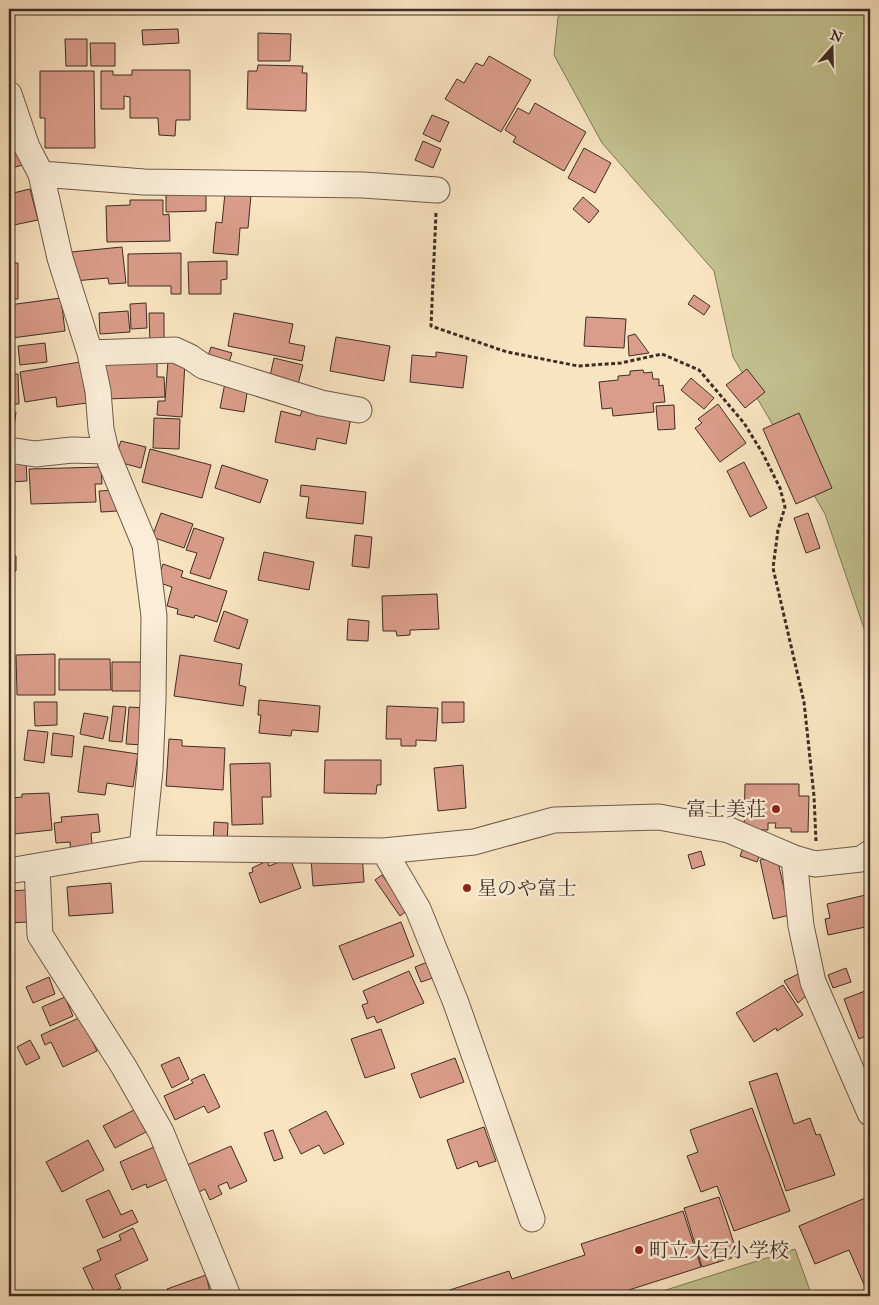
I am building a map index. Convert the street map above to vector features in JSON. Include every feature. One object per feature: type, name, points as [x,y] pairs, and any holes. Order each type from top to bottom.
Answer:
[{"type":"street","points":[[9,94],[27,147],[41,174],[60,258],[90,353],[98,391],[101,430],[106,451],[145,545],[154,616],[150,770],[142,848]]},
{"type":"street","points":[[41,174],[144,182],[363,185],[437,190]]},
{"type":"street","points":[[90,353],[175,350],[203,366],[321,403],[359,410]]},
{"type":"street","points":[[9,450],[35,454],[72,450],[106,451]]},
{"type":"street","points":[[9,871],[142,848],[384,851],[474,842],[554,820],[658,817],[729,830],[804,861],[861,859],[870,853]]},
{"type":"street","points":[[384,851],[418,909],[456,1003],[532,1219]]},
{"type":"street","points":[[804,861],[801,926],[813,982],[870,1113]]},
{"type":"street","points":[[37,867],[40,935],[124,1067],[161,1132],[228,1296]]},
{"type":"path","points":[[437,190],[431,326],[507,352],[578,366],[621,363],[662,354],[699,370],[744,423],[763,454],[780,488],[785,507],[778,530],[773,568],[804,702],[816,832],[804,861]]},
{"type":"shaded area","points":[[568,9],[870,9],[870,646],[825,514],[733,357],[714,271],[602,143],[554,55],[558,17]]},
{"type":"shaded area","points":[[795,1249],[812,1296],[647,1296]]},
{"type":"building","points":[[178,29],[179,43],[143,45],[142,30]]},
{"type":"building","points":[[258,33],[291,34],[290,61],[258,61]]},
{"type":"building","points":[[65,39],[87,39],[87,66],[66,66]]},
{"type":"building","points":[[90,43],[115,43],[115,66],[91,66]]},
{"type":"building","points":[[489,56],[531,80],[501,132],[445,99],[457,79],[464,83],[476,63],[483,66]]},
{"type":"building","points":[[258,65],[303,66],[302,73],[307,73],[306,111],[247,109],[248,71],[257,71]]},
{"type":"building","points":[[132,70],[190,70],[190,120],[176,120],[175,136],[159,135],[158,118],[130,118],[130,97],[124,96],[124,109],[101,109],[101,71],[113,71],[113,75],[132,75]]},
{"type":"building","points":[[40,71],[94,71],[95,148],[45,148],[45,118],[40,118]]},
{"type":"building","points":[[535,103],[586,132],[564,171],[513,142],[516,137],[505,130],[518,108],[529,114]]},
{"type":"building","points":[[432,115],[449,122],[440,142],[423,134]]},
{"type":"building","points":[[18,135],[23,165],[11,168],[12,173],[9,174],[9,138]]},
{"type":"building","points":[[423,141],[441,149],[433,168],[415,160]]},
{"type":"building","points":[[584,148],[611,163],[595,193],[568,178]]},
{"type":"building","points":[[30,189],[38,220],[9,226],[9,194]]},
{"type":"building","points":[[206,191],[206,211],[166,212],[166,192]]},
{"type":"building","points":[[225,193],[251,195],[248,228],[240,228],[238,255],[213,253],[216,222],[222,223]]},
{"type":"building","points":[[583,197],[599,211],[589,223],[573,209]]},
{"type":"building","points":[[130,200],[163,200],[163,215],[169,214],[170,241],[107,242],[106,206],[130,205]]},
{"type":"building","points":[[122,247],[126,283],[109,284],[108,278],[74,281],[71,252]]},
{"type":"building","points":[[181,253],[181,294],[171,294],[171,286],[128,286],[128,254]]},
{"type":"building","points":[[227,261],[227,279],[221,280],[221,294],[189,294],[188,262]]},
{"type":"building","points":[[9,263],[18,263],[18,299],[9,299]]},
{"type":"building","points":[[694,295],[710,306],[704,315],[688,304]]},
{"type":"building","points":[[61,298],[65,331],[12,338],[9,305]]},
{"type":"building","points":[[146,303],[147,328],[131,329],[130,304]]},
{"type":"building","points":[[128,311],[130,332],[100,334],[99,313]]},
{"type":"building","points":[[149,313],[164,313],[164,344],[150,344]]},
{"type":"building","points":[[234,313],[293,324],[289,343],[305,346],[302,361],[228,346]]},
{"type":"building","points":[[586,317],[626,319],[624,348],[584,346]]},
{"type":"building","points":[[635,334],[649,353],[629,356],[628,336]]},
{"type":"building","points":[[336,337],[390,346],[384,381],[330,371]]},
{"type":"building","points":[[45,343],[47,362],[20,365],[18,346]]},
{"type":"building","points":[[211,347],[232,353],[229,362],[208,356]]},
{"type":"building","points":[[436,352],[467,356],[463,388],[410,382],[412,355],[436,357]]},
{"type":"building","points":[[157,358],[157,377],[164,377],[165,397],[105,399],[103,360]]},
{"type":"building","points":[[274,358],[303,365],[297,388],[269,381]]},
{"type":"building","points":[[168,360],[185,361],[182,417],[157,415],[158,401],[165,401]]},
{"type":"building","points":[[80,362],[87,403],[57,407],[56,397],[25,402],[20,372]]},
{"type":"building","points":[[747,369],[765,392],[745,408],[726,385]]},
{"type":"building","points":[[643,370],[644,373],[652,372],[653,379],[659,379],[659,386],[663,385],[665,402],[653,403],[654,412],[613,416],[612,408],[602,409],[599,382],[618,380],[618,376],[630,375],[630,371]]},
{"type":"building","points":[[9,374],[18,374],[19,404],[9,404]]},
{"type":"building","points":[[691,378],[714,398],[704,409],[681,390]]},
{"type":"building","points":[[225,383],[248,387],[244,412],[220,408]]},
{"type":"building","points":[[718,404],[746,443],[720,462],[695,428],[702,423],[698,419]]},
{"type":"building","points":[[674,405],[675,429],[658,430],[656,406]]},
{"type":"building","points":[[9,411],[16,412],[13,436],[9,435]]},
{"type":"building","points":[[281,411],[300,416],[302,411],[351,417],[346,444],[317,438],[315,450],[275,442]]},
{"type":"building","points":[[799,413],[832,488],[796,504],[763,429]]},
{"type":"building","points":[[154,418],[180,419],[179,449],[153,448]]},
{"type":"building","points":[[121,441],[146,447],[141,468],[122,463],[117,452]]},
{"type":"building","points":[[150,449],[211,465],[202,498],[142,482]]},
{"type":"building","points":[[26,460],[27,481],[9,482],[9,461]]},
{"type":"building","points":[[744,462],[767,508],[750,517],[727,471]]},
{"type":"building","points":[[222,465],[268,480],[260,503],[215,488]]},
{"type":"building","points":[[101,467],[102,484],[95,484],[96,502],[31,504],[29,469]]},
{"type":"building","points":[[301,485],[366,492],[363,524],[306,518],[309,497],[300,496]]},
{"type":"building","points":[[115,490],[117,511],[101,512],[99,491]]},
{"type":"building","points":[[161,513],[193,524],[184,548],[152,537]]},
{"type":"building","points":[[808,513],[820,548],[806,553],[794,518]]},
{"type":"building","points":[[194,528],[224,538],[210,579],[190,573],[197,553],[186,550]]},
{"type":"building","points":[[9,531],[11,556],[16,556],[16,571],[9,571]]},
{"type":"building","points":[[355,535],[372,537],[369,568],[352,566]]},
{"type":"building","points":[[264,552],[314,562],[309,590],[258,580]]},
{"type":"building","points":[[163,564],[183,571],[181,577],[227,591],[217,622],[195,615],[194,618],[177,614],[178,609],[167,606],[172,587],[157,582]]},
{"type":"building","points":[[437,594],[439,629],[410,630],[410,635],[397,636],[396,631],[383,631],[382,596]]},
{"type":"building","points":[[224,611],[248,620],[239,649],[214,641]]},
{"type":"building","points":[[348,619],[369,621],[368,641],[347,640]]},
{"type":"building","points":[[55,654],[55,695],[17,695],[16,655]]},
{"type":"building","points":[[180,655],[242,664],[239,685],[246,687],[243,706],[174,696]]},
{"type":"building","points":[[59,659],[110,659],[111,690],[59,690]]},
{"type":"building","points":[[112,662],[143,662],[143,691],[112,691]]},
{"type":"building","points":[[259,700],[320,706],[318,732],[292,730],[291,736],[259,733],[261,715],[258,715]]},
{"type":"building","points":[[34,702],[57,702],[57,725],[35,726]]},
{"type":"building","points":[[442,702],[464,702],[464,722],[442,723]]},
{"type":"building","points":[[113,706],[126,707],[122,742],[109,741]]},
{"type":"building","points":[[387,706],[438,708],[436,741],[416,740],[416,746],[401,746],[401,739],[386,739]]},
{"type":"building","points":[[129,707],[146,708],[143,745],[126,744]]},
{"type":"building","points":[[84,713],[108,717],[103,739],[80,734]]},
{"type":"building","points":[[28,730],[48,732],[44,763],[24,760]]},
{"type":"building","points":[[53,733],[74,736],[72,757],[51,755]]},
{"type":"building","points":[[169,739],[182,740],[182,746],[225,748],[223,790],[166,786]]},
{"type":"building","points":[[84,746],[138,754],[133,787],[107,783],[105,795],[78,792]]},
{"type":"building","points":[[325,760],[381,760],[381,785],[377,785],[376,794],[324,793]]},
{"type":"building","points":[[270,763],[271,797],[262,797],[263,824],[232,825],[230,764]]},
{"type":"building","points":[[463,765],[466,808],[438,811],[434,768]]},
{"type":"building","name":"富士美荘","points":[[745,784],[799,784],[799,796],[809,796],[808,832],[791,832],[791,828],[775,828],[776,823],[768,823],[768,830],[744,830]]},
{"type":"building","points":[[49,793],[52,830],[14,834],[11,798],[22,797],[22,794]]},
{"type":"building","points":[[98,814],[100,832],[91,833],[93,854],[71,856],[70,842],[56,843],[54,823],[62,822],[61,817]]},
{"type":"building","points":[[214,822],[228,823],[227,845],[213,844]]},
{"type":"building","points":[[743,848],[760,854],[757,862],[740,856]]},
{"type":"building","points":[[701,851],[705,865],[692,869],[688,855]]},
{"type":"building","points":[[362,853],[364,882],[313,886],[311,858]]},
{"type":"building","points":[[771,857],[778,862],[790,915],[773,919],[760,860]]},
{"type":"building","points":[[290,858],[301,888],[260,903],[249,873],[253,872],[252,868],[267,861],[269,866]]},
{"type":"building","points":[[382,875],[408,910],[400,916],[375,880]]},
{"type":"building","points":[[111,883],[113,913],[69,916],[67,887]]},
{"type":"building","points":[[26,890],[27,922],[9,923],[9,891]]},
{"type":"building","points":[[870,894],[870,926],[828,935],[825,919],[830,918],[827,904]]},
{"type":"building","points":[[401,922],[414,956],[353,980],[339,946]]},
{"type":"building","points":[[430,961],[436,977],[421,982],[415,967]]},
{"type":"building","points":[[846,968],[851,982],[833,988],[828,975]]},
{"type":"building","points":[[409,971],[424,1003],[377,1023],[374,1016],[367,1019],[362,1005],[368,1003],[363,991]]},
{"type":"building","points":[[800,973],[808,994],[798,1003],[784,981]]},
{"type":"building","points":[[49,977],[55,994],[33,1003],[26,987]]},
{"type":"building","points":[[783,985],[803,1015],[777,1031],[776,1028],[754,1042],[736,1013]]},
{"type":"building","points":[[868,990],[870,995],[870,1034],[859,1039],[844,999]]},
{"type":"building","points":[[65,997],[73,1016],[50,1026],[42,1007]]},
{"type":"building","points":[[81,1017],[97,1051],[63,1067],[51,1042],[45,1045],[41,1035]]},
{"type":"building","points":[[381,1029],[395,1068],[365,1078],[351,1039]]},
{"type":"building","points":[[30,1040],[40,1058],[26,1065],[17,1047]]},
{"type":"building","points":[[179,1057],[189,1079],[172,1088],[161,1065]]},
{"type":"building","points":[[455,1058],[464,1082],[420,1098],[411,1074]]},
{"type":"building","points":[[777,1073],[794,1124],[810,1118],[816,1135],[820,1134],[835,1175],[786,1191],[749,1082]]},
{"type":"building","points":[[204,1074],[220,1107],[208,1113],[204,1106],[175,1120],[164,1096],[193,1083],[191,1080]]},
{"type":"building","name":"町立大石小学校","points":[[752,1108],[790,1211],[734,1231],[717,1186],[701,1192],[687,1156],[698,1152],[690,1130]]},
{"type":"building","points":[[134,1110],[146,1132],[115,1148],[103,1126]]},
{"type":"building","points":[[326,1111],[344,1144],[324,1154],[319,1145],[301,1154],[289,1130]]},
{"type":"building","points":[[484,1127],[496,1161],[479,1167],[477,1161],[457,1169],[447,1140]]},
{"type":"building","points":[[273,1130],[283,1158],[274,1161],[264,1133]]},
{"type":"building","points":[[88,1140],[104,1170],[62,1192],[46,1162]]},
{"type":"building","points":[[231,1146],[247,1181],[230,1189],[227,1182],[218,1186],[222,1194],[210,1200],[205,1189],[199,1192],[187,1165]]},
{"type":"building","points":[[154,1147],[168,1179],[147,1188],[146,1184],[132,1190],[120,1162]]},
{"type":"building","points":[[109,1190],[121,1215],[132,1210],[138,1222],[103,1238],[86,1200]]},
{"type":"building","points":[[870,1196],[869,1296],[849,1250],[815,1264],[799,1226]]},
{"type":"building","name":"町立大石小学校","points":[[719,1197],[738,1256],[702,1267],[684,1208]]},
{"type":"building","name":"町立大石小学校","points":[[683,1211],[701,1267],[610,1296],[434,1295],[509,1271],[512,1279],[585,1255],[581,1244]]},
{"type":"building","points":[[133,1228],[148,1260],[115,1275],[121,1288],[110,1293],[111,1296],[96,1296],[83,1268],[101,1260],[97,1250],[121,1240],[119,1235]]},
{"type":"building","points":[[206,1275],[211,1296],[169,1296],[167,1289]]},
{"type":"place","name":"富士美荘","points":[[776,809]]},
{"type":"place","name":"星のや富士","points":[[467,888]]},
{"type":"place","name":"町立大石小学校","points":[[639,1250]]}]
